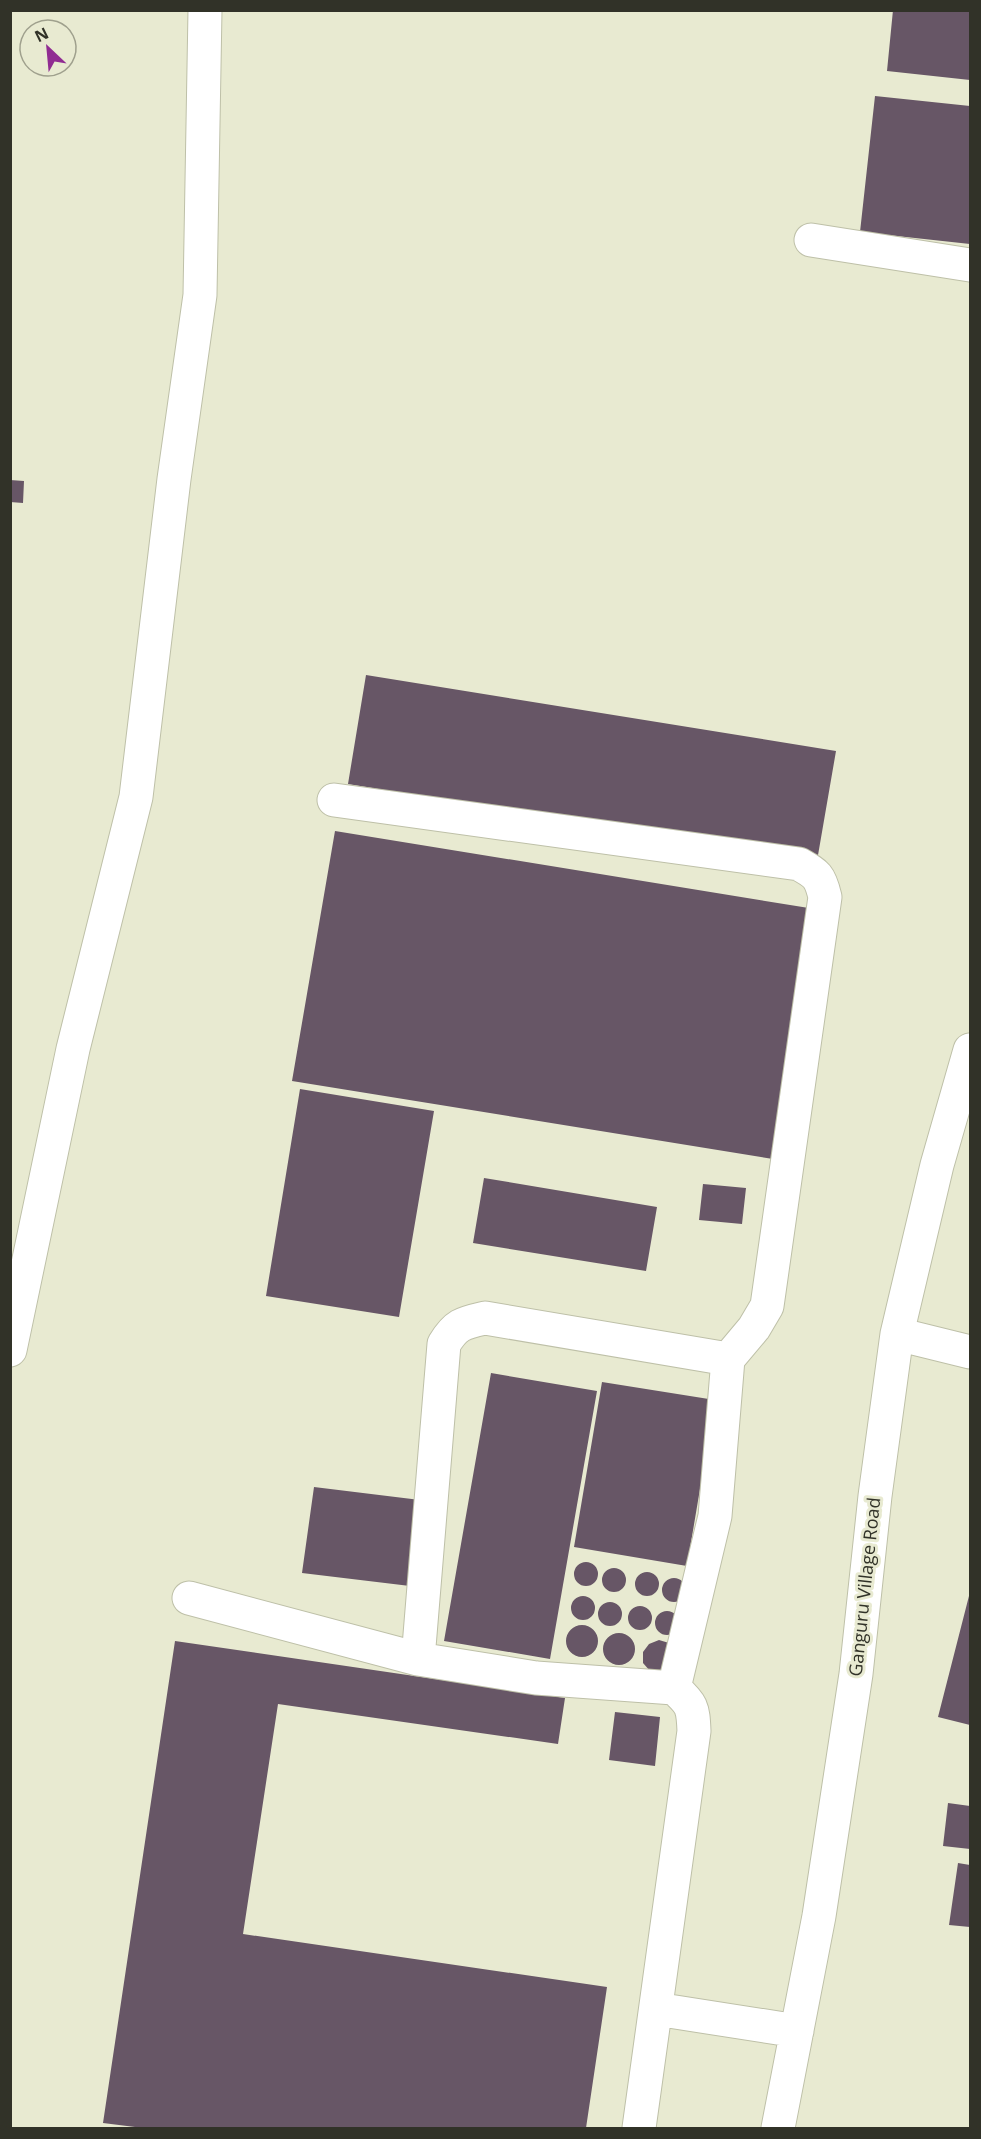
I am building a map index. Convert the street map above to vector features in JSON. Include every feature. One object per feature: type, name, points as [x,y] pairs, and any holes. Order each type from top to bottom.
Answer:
[{"type":"street","points":[[10,1350],[73,1049],[136,797],[173,490],[200,295],[205,10]]},
{"type":"street","points":[[811,240],[970,265]]},
{"type":"street","points":[[334,800],[799,864],[814,872],[820,879],[825,897],[767,1306],[754,1328],[728,1359],[716,1516],[674,1688]]},
{"type":"street","name":"Ganguru Village Road","points":[[778,2128],[819,1916],[856,1674],[875,1496],[897,1334],[937,1165],[970,1050]]},
{"type":"street","points":[[418,1659],[444,1344],[452,1330],[468,1322],[485,1318],[728,1359]]},
{"type":"street","points":[[897,1334],[970,1352]]},
{"type":"street","points":[[189,1598],[418,1659],[536,1678],[674,1688],[689,1702],[693,1714],[694,1731],[639,2128]]},
{"type":"street","points":[[656,2009],[797,2031]]},
{"type":"building","points":[[893,10],[970,10],[970,80],[887,71]]},
{"type":"building","points":[[875,96],[970,106],[970,244],[860,232]]},
{"type":"building","points":[[10,480],[24,481],[23,503],[10,502]]},
{"type":"building","points":[[366,675],[836,751],[817,861],[348,784]]},
{"type":"building","points":[[335,831],[815,909],[773,1159],[292,1081]]},
{"type":"building","points":[[300,1089],[434,1111],[399,1317],[266,1296]]},
{"type":"building","points":[[484,1178],[657,1207],[646,1271],[473,1243]]},
{"type":"building","points":[[703,1184],[746,1188],[742,1224],[699,1220]]},
{"type":"building","points":[[491,1373],[597,1391],[550,1659],[444,1641]]},
{"type":"building","points":[[602,1382],[715,1400],[687,1566],[574,1547]]},
{"type":"building","points":[[314,1487],[420,1500],[410,1586],[302,1573]]},
{"type":"building","points":[[586,1562],[595,1565],[598,1574],[595,1583],[586,1586],[577,1583],[574,1574],[577,1565]]},
{"type":"building","points":[[614,1568],[623,1571],[626,1580],[623,1589],[614,1592],[605,1589],[602,1580],[605,1571]]},
{"type":"building","points":[[647,1572],[656,1575],[659,1584],[656,1593],[647,1596],[638,1593],[635,1584],[638,1575]]},
{"type":"building","points":[[674,1578],[679,1579],[685,1585],[685,1595],[679,1601],[674,1602],[669,1601],[663,1595],[662,1590],[663,1585],[669,1579]]},
{"type":"building","points":[[970,1592],[970,1725],[938,1717]]},
{"type":"building","points":[[583,1596],[592,1599],[595,1608],[592,1617],[583,1620],[574,1617],[571,1608],[574,1599]]},
{"type":"building","points":[[610,1602],[619,1605],[622,1614],[619,1623],[610,1626],[601,1623],[598,1614],[601,1605]]},
{"type":"building","points":[[640,1606],[649,1609],[652,1618],[649,1627],[640,1630],[631,1627],[628,1618],[631,1609]]},
{"type":"building","points":[[667,1611],[672,1612],[678,1618],[678,1628],[672,1634],[667,1635],[662,1634],[656,1628],[655,1623],[656,1618],[662,1612]]},
{"type":"building","points":[[582,1625],[594,1629],[598,1641],[594,1653],[582,1657],[570,1653],[566,1641],[570,1629]]},
{"type":"building","points":[[619,1633],[631,1637],[635,1649],[631,1661],[619,1665],[607,1661],[603,1649],[607,1637]]},
{"type":"building","points":[[659,1640],[669,1643],[675,1651],[660,1674],[650,1671],[643,1663],[643,1652],[649,1644]]},
{"type":"building","points":[[175,1641],[565,1698],[558,1744],[278,1704],[243,1934],[607,1987],[586,2128],[143,2128],[103,2123]]},
{"type":"building","points":[[615,1712],[660,1717],[655,1766],[609,1760]]},
{"type":"building","points":[[948,1803],[970,1806],[970,1849],[943,1846]]},
{"type":"building","points":[[958,1863],[970,1865],[970,1927],[949,1925]]}]
